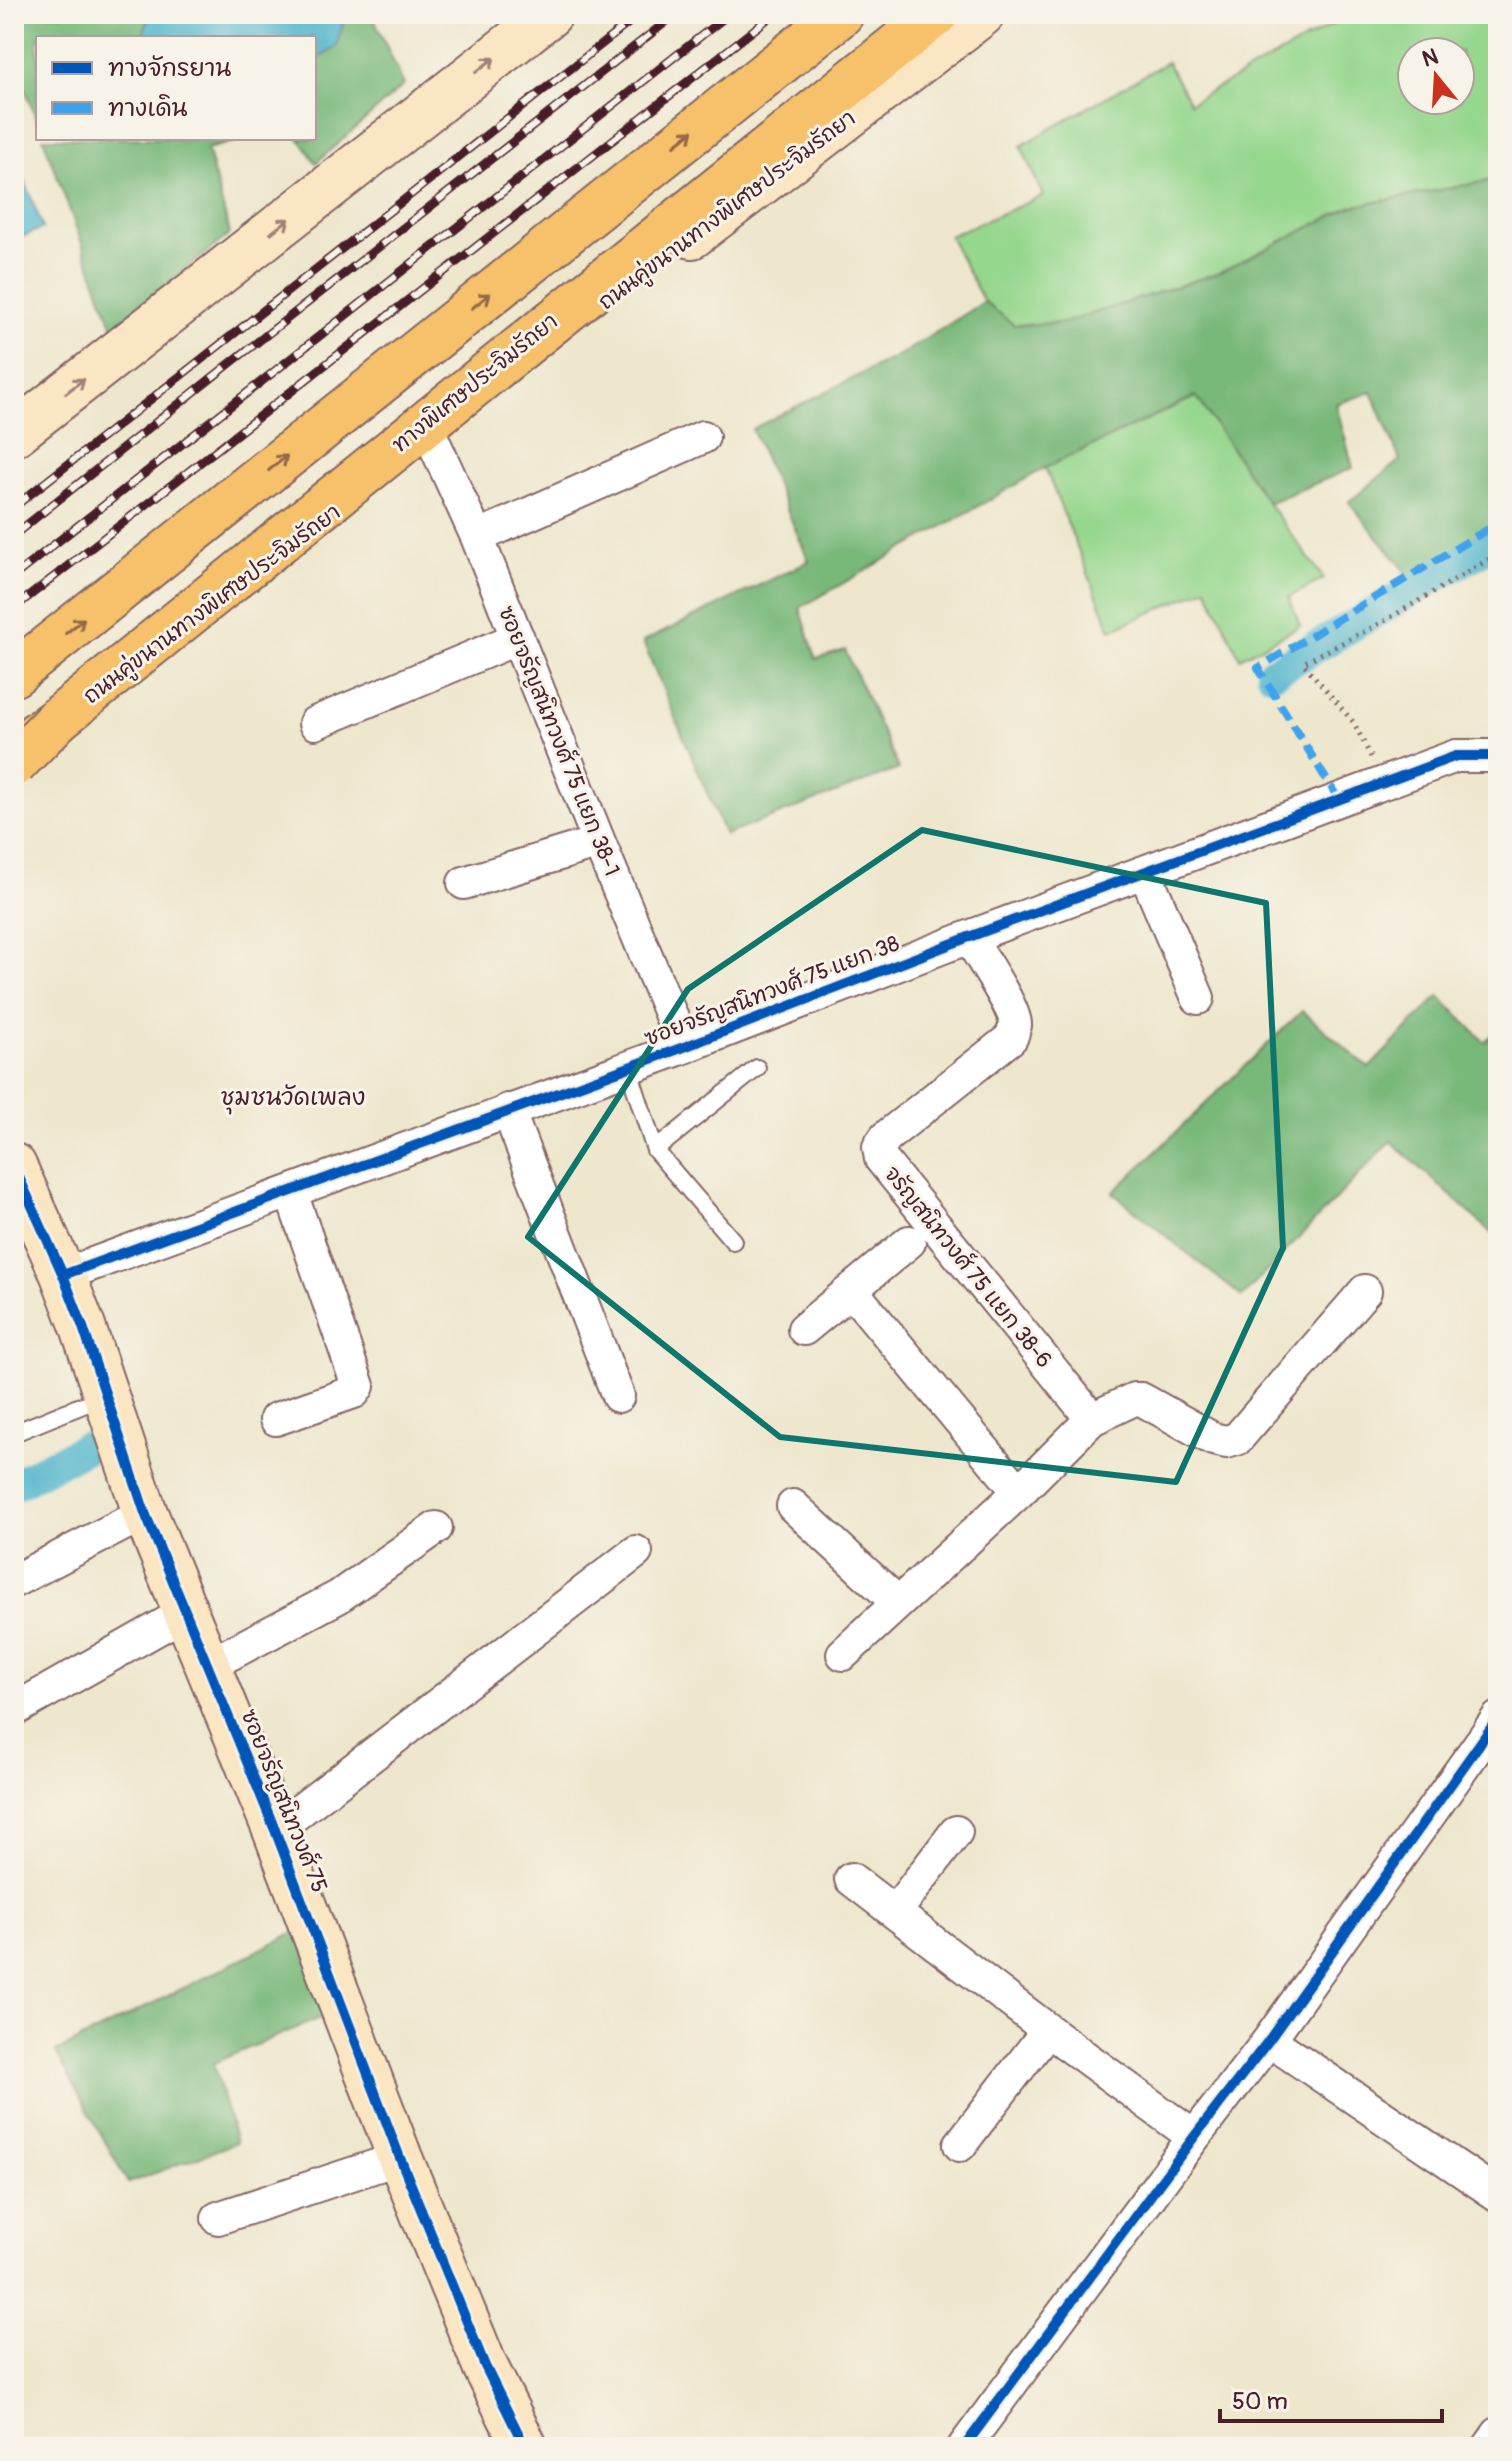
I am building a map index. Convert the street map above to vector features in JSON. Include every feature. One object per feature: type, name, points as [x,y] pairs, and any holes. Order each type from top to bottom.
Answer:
[{"type":"highway","points":[[14,674],[841,14]]},
{"type":"highway","name":"ทางพิเศษประจิมรัถยา","points":[[14,753],[936,14]]},
{"type":"highway","points":[[14,764],[58,719]]},
{"type":"main road","points":[[14,434],[550,14]]},
{"type":"main road","name":"ถนนคู่ขนานทางพิเศษประจิมรัถยา","points":[[14,753],[982,14]]},
{"type":"main road","name":"ซอยจรัญสนิทวงศ์ 75","points":[[14,1166],[63,1275],[145,1513],[275,1830],[400,2158],[485,2366],[525,2447]]},
{"type":"street","name":"ซอยจรัญสนิทวงศ์ 75 แยก 38-1","points":[[431,436],[477,537],[684,1047]]},
{"type":"street","points":[[477,537],[703,437]]},
{"type":"street","points":[[315,723],[518,638]]},
{"type":"street","name":"ซอยจรัญสนิทวงศ์ 75 แยก 38","points":[[63,1275],[684,1047],[969,937],[1456,756],[1498,756]]},
{"type":"street","points":[[464,883],[599,842]]},
{"type":"street","points":[[1145,872],[1198,998]]},
{"type":"street","name":"จรัญสนิทวงศ์ 75 แยก 38-6","points":[[969,937],[1010,1008],[1016,1023],[1014,1031],[1011,1038],[886,1137],[879,1147],[881,1159],[1092,1419]]},
{"type":"street","points":[[508,1110],[618,1396]]},
{"type":"street","points":[[276,1419],[354,1392],[358,1386],[291,1193]]},
{"type":"street","points":[[804,1329],[909,1242]]},
{"type":"street","points":[[851,1290],[1019,1492]]},
{"type":"street","points":[[843,1654],[1019,1492],[1092,1419],[1134,1399],[1141,1399],[1213,1439],[1226,1442],[1237,1439],[1365,1291]]},
{"type":"street","points":[[793,1506],[898,1603]]},
{"type":"street","points":[[14,1581],[145,1513]]},
{"type":"street","points":[[207,1666],[338,1597],[436,1528]]},
{"type":"street","points":[[275,1830],[636,1552]]},
{"type":"street","points":[[14,1710],[185,1613]]},
{"type":"street","points":[[964,2447],[1269,2040],[1498,1718]]},
{"type":"street","points":[[895,1912],[956,1832]]},
{"type":"street","points":[[851,1879],[1194,2137]]},
{"type":"street","points":[[960,2145],[1048,2030]]},
{"type":"street","points":[[1269,2040],[1498,2195]]},
{"type":"street","points":[[218,2218],[400,2158]]},
{"type":"street","points":[[1489,2447],[1498,2434]]},
{"type":"lane","points":[[628,1067],[655,1150],[733,1241]]},
{"type":"lane","points":[[655,1150],[757,1068]]},
{"type":"lane","points":[[14,1433],[106,1395]]},
{"type":"path","points":[[1372,758],[1354,723],[1303,663],[1381,623],[1498,554]]},
{"type":"highlighted area","points":[[922,830],[1266,903],[1283,1248],[1176,1482],[780,1437],[528,1237],[688,989]]},
{"type":"green space","points":[[14,14],[372,14],[404,85],[316,163],[300,140],[316,140],[316,36],[36,36],[36,119],[14,59]]},
{"type":"green space","points":[[1352,14],[1498,14],[1498,179],[1350,207],[1218,273],[1063,323],[1014,325],[984,302],[949,236],[1043,196],[1021,146],[1167,62],[1190,103]]},
{"type":"green space","points":[[44,140],[241,140],[207,149],[230,234],[113,327]]},
{"type":"green space","points":[[1498,179],[1498,533],[1416,584],[1349,502],[1400,460],[1372,392],[1336,404],[1353,468],[1268,503],[1196,396],[1045,468],[800,608],[816,659],[845,650],[899,769],[725,835],[643,642],[809,561],[752,429],[905,352],[984,302],[1014,325],[1063,323],[1218,273],[1350,207]]},
{"type":"green space","points":[[1197,396],[1268,503],[1324,579],[1289,597],[1300,626],[1240,658],[1207,588],[1111,630],[1045,468]]},
{"type":"green space","points":[[1439,996],[1485,1042],[1498,1029],[1498,1239],[1391,1141],[1242,1297],[1113,1193],[1302,1011],[1369,1068]]},
{"type":"green space","points":[[297,1931],[330,2014],[213,2063],[236,2143],[128,2183],[56,2052]]},
{"type":"water","points":[[150,14],[338,14],[343,24],[336,47],[316,60],[316,36],[143,36]]},
{"type":"water","points":[[14,153],[43,228],[14,240]]},
{"type":"waterway","points":[[1272,673],[1498,540]]},
{"type":"waterway","points":[[14,1485],[87,1447]]},
{"type":"railway","points":[[14,507],[640,14]]},
{"type":"railway","points":[[14,535],[676,14]]},
{"type":"railway","points":[[14,576],[729,14]]},
{"type":"railway","points":[[14,608],[774,14]]},
{"type":"marked path","points":[[1339,800],[1258,668],[1498,523]]},
{"type":"cycle path","points":[[63,1275],[684,1047],[969,937],[1456,756],[1498,756]]},
{"type":"cycle path","points":[[14,1166],[63,1275],[145,1513],[275,1830],[400,2158],[485,2366],[525,2447]]},
{"type":"cycle path","points":[[964,2447],[1269,2040],[1498,1718]]},
{"type":"district","name":"ชุมชนวัดเพลง","points":[[293,1097]]}]
